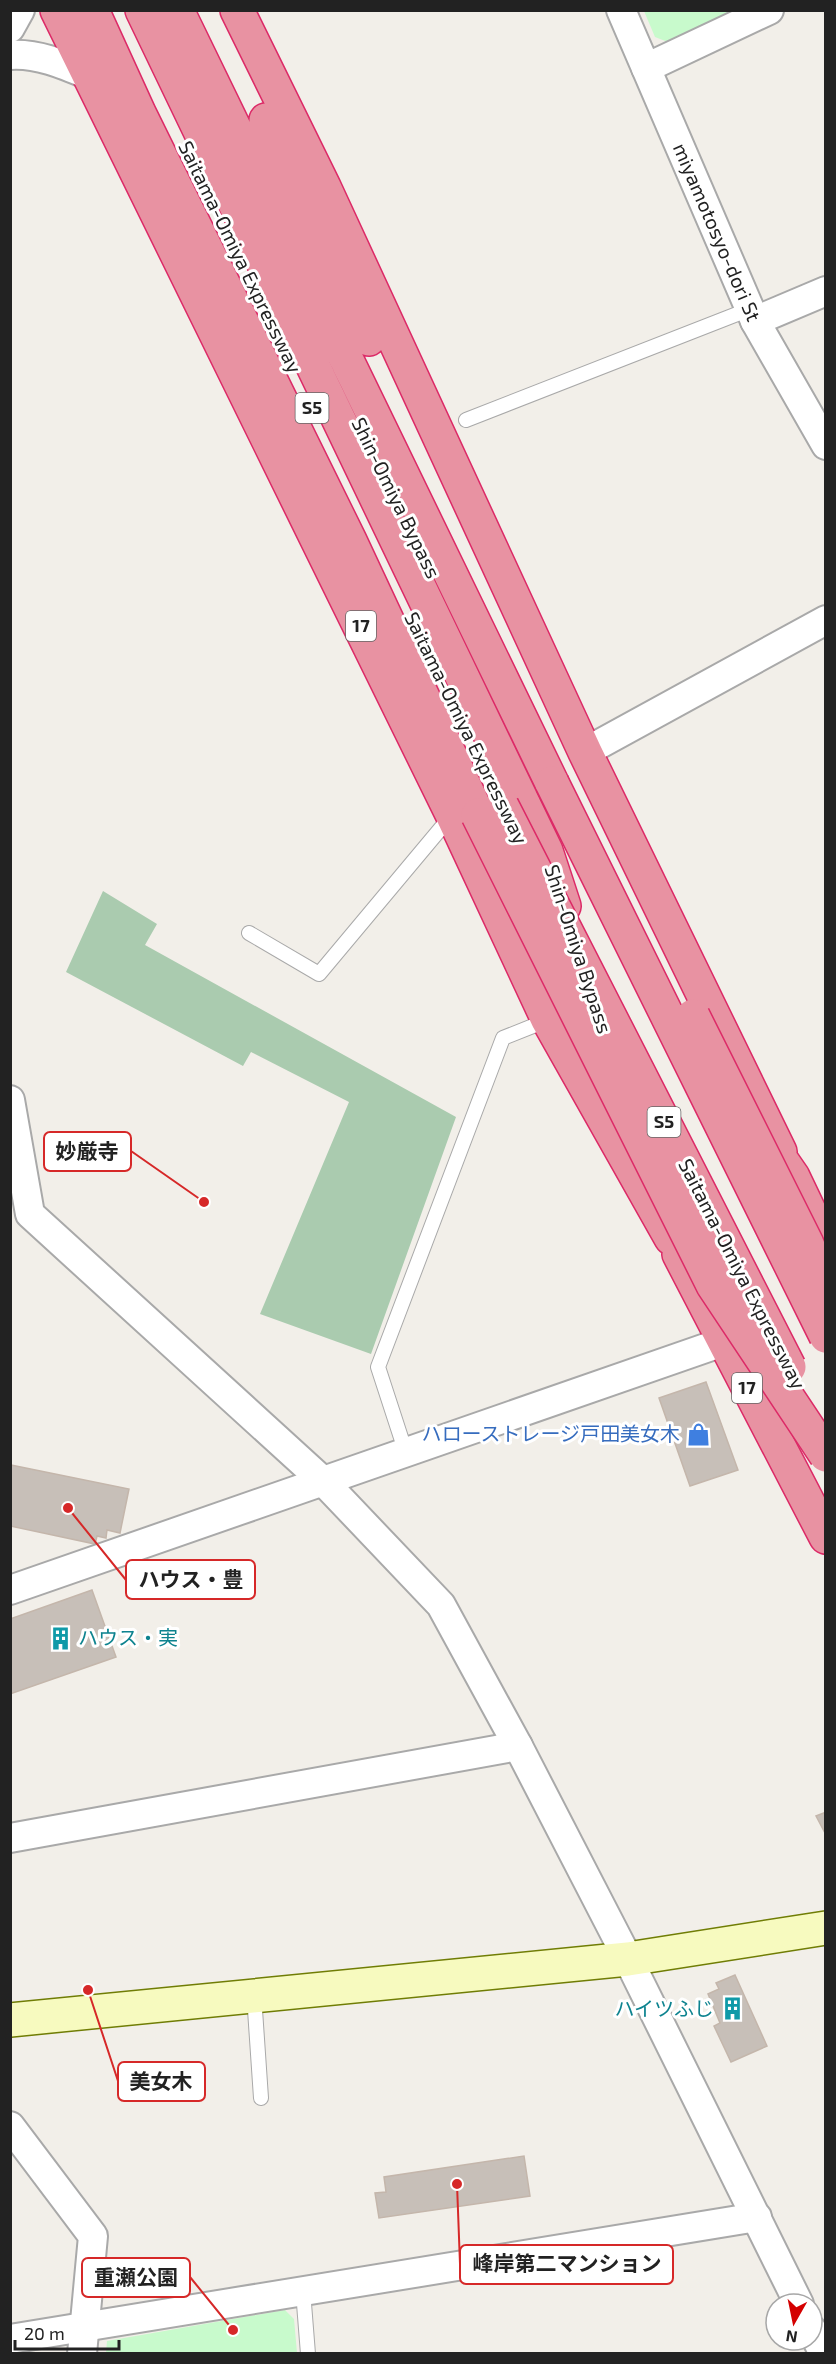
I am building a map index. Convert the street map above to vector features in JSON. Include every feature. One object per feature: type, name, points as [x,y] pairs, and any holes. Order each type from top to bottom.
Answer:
[{"type":"highway","name":"17","points":[[57,10],[452,814],[548,1020],[671,1238]]},
{"type":"highway","points":[[92,10],[139,112],[350,541],[478,815],[713,1285],[825,1455]]},
{"type":"highway","name":"Saitama-Omiya Expressway","points":[[122,10],[502,806],[825,1438]]},
{"type":"highway","name":"Shin-Omiya Bypass","points":[[142,10],[546,852],[671,1238],[825,1537]]},
{"type":"highway","name":"Shin-Omiya Bypass","points":[[159,10],[562,845],[793,1177],[825,1246]]},
{"type":"highway","name":"S5","points":[[177,10],[825,1336]]},
{"type":"highway","points":[[212,10],[250,85],[572,776],[807,1244],[825,1291]]},
{"type":"highway","points":[[237,10],[324,187],[585,752],[793,1177]]},
{"type":"street","points":[[10,28],[20,10]]},
{"type":"street","name":"miyamotosyo-dori St","points":[[621,10],[752,315],[825,445]]},
{"type":"street","points":[[646,68],[769,10]]},
{"type":"street","points":[[10,55],[22,54],[59,62],[91,76]]},
{"type":"street","points":[[752,315],[825,291]]},
{"type":"street","points":[[585,752],[825,620]]},
{"type":"street","points":[[10,1100],[20,1214],[323,1481],[441,1605],[518,1746],[628,1959],[793,2292]]},
{"type":"street","points":[[10,1590],[723,1342]]},
{"type":"street","points":[[10,1838],[518,1746]]},
{"type":"street","points":[[10,2019],[628,1959],[825,1928]]},
{"type":"street","points":[[10,2126],[93,2236],[83,2340]]},
{"type":"street","points":[[10,2339],[83,2340],[303,2291],[757,2217]]},
{"type":"lane","points":[[466,420],[752,315]]},
{"type":"lane","points":[[249,933],[319,974],[452,814]]},
{"type":"lane","points":[[406,1453],[378,1367],[503,1038],[548,1020]]},
{"type":"lane","points":[[254,1995],[261,2098]]},
{"type":"lane","points":[[303,2291],[308,2354]]},
{"type":"green space","points":[[644,11],[736,11],[668,42],[655,37]]},
{"type":"green space","points":[[103,891],[157,924],[145,945],[456,1117],[371,1354],[260,1314],[349,1102],[251,1052],[243,1066],[66,972]]},
{"type":"green space","points":[[285,2310],[294,2319],[297,2353],[106,2353],[107,2341]]},
{"type":"building","points":[[706,1382],[738,1470],[690,1486],[659,1398]]},
{"type":"building","points":[[11,1465],[129,1489],[120,1533],[107,1530],[106,1538],[97,1536],[95,1544],[10,1526]]},
{"type":"building","name":"ハウス・実","points":[[92,1590],[116,1657],[10,1694],[10,1619]]},
{"type":"building","points":[[826,1812],[826,1835],[816,1816]]},
{"type":"building","name":"ハイツふじ","points":[[735,1975],[767,2046],[731,2062],[714,2026],[720,2023],[708,1994],[719,1989],[716,1983]]},
{"type":"building","points":[[524,2156],[530,2196],[379,2218],[375,2193],[386,2192],[384,2177]]},
{"type":"place","name":"妙厳寺","points":[[204,1202]]},
{"type":"place","name":"ハローストレージ戸田美女木","points":[[698,1434]]},
{"type":"place","name":"ハウス・豊","points":[[68,1508]]},
{"type":"place","name":"ハウス・実","points":[[60,1638]]},
{"type":"place","name":"美女木","points":[[88,1990]]},
{"type":"place","name":"ハイツふじ","points":[[732,2009]]},
{"type":"place","name":"峰岸第二マンション","points":[[457,2184]]},
{"type":"place","name":"重瀬公園","points":[[233,2330]]}]
